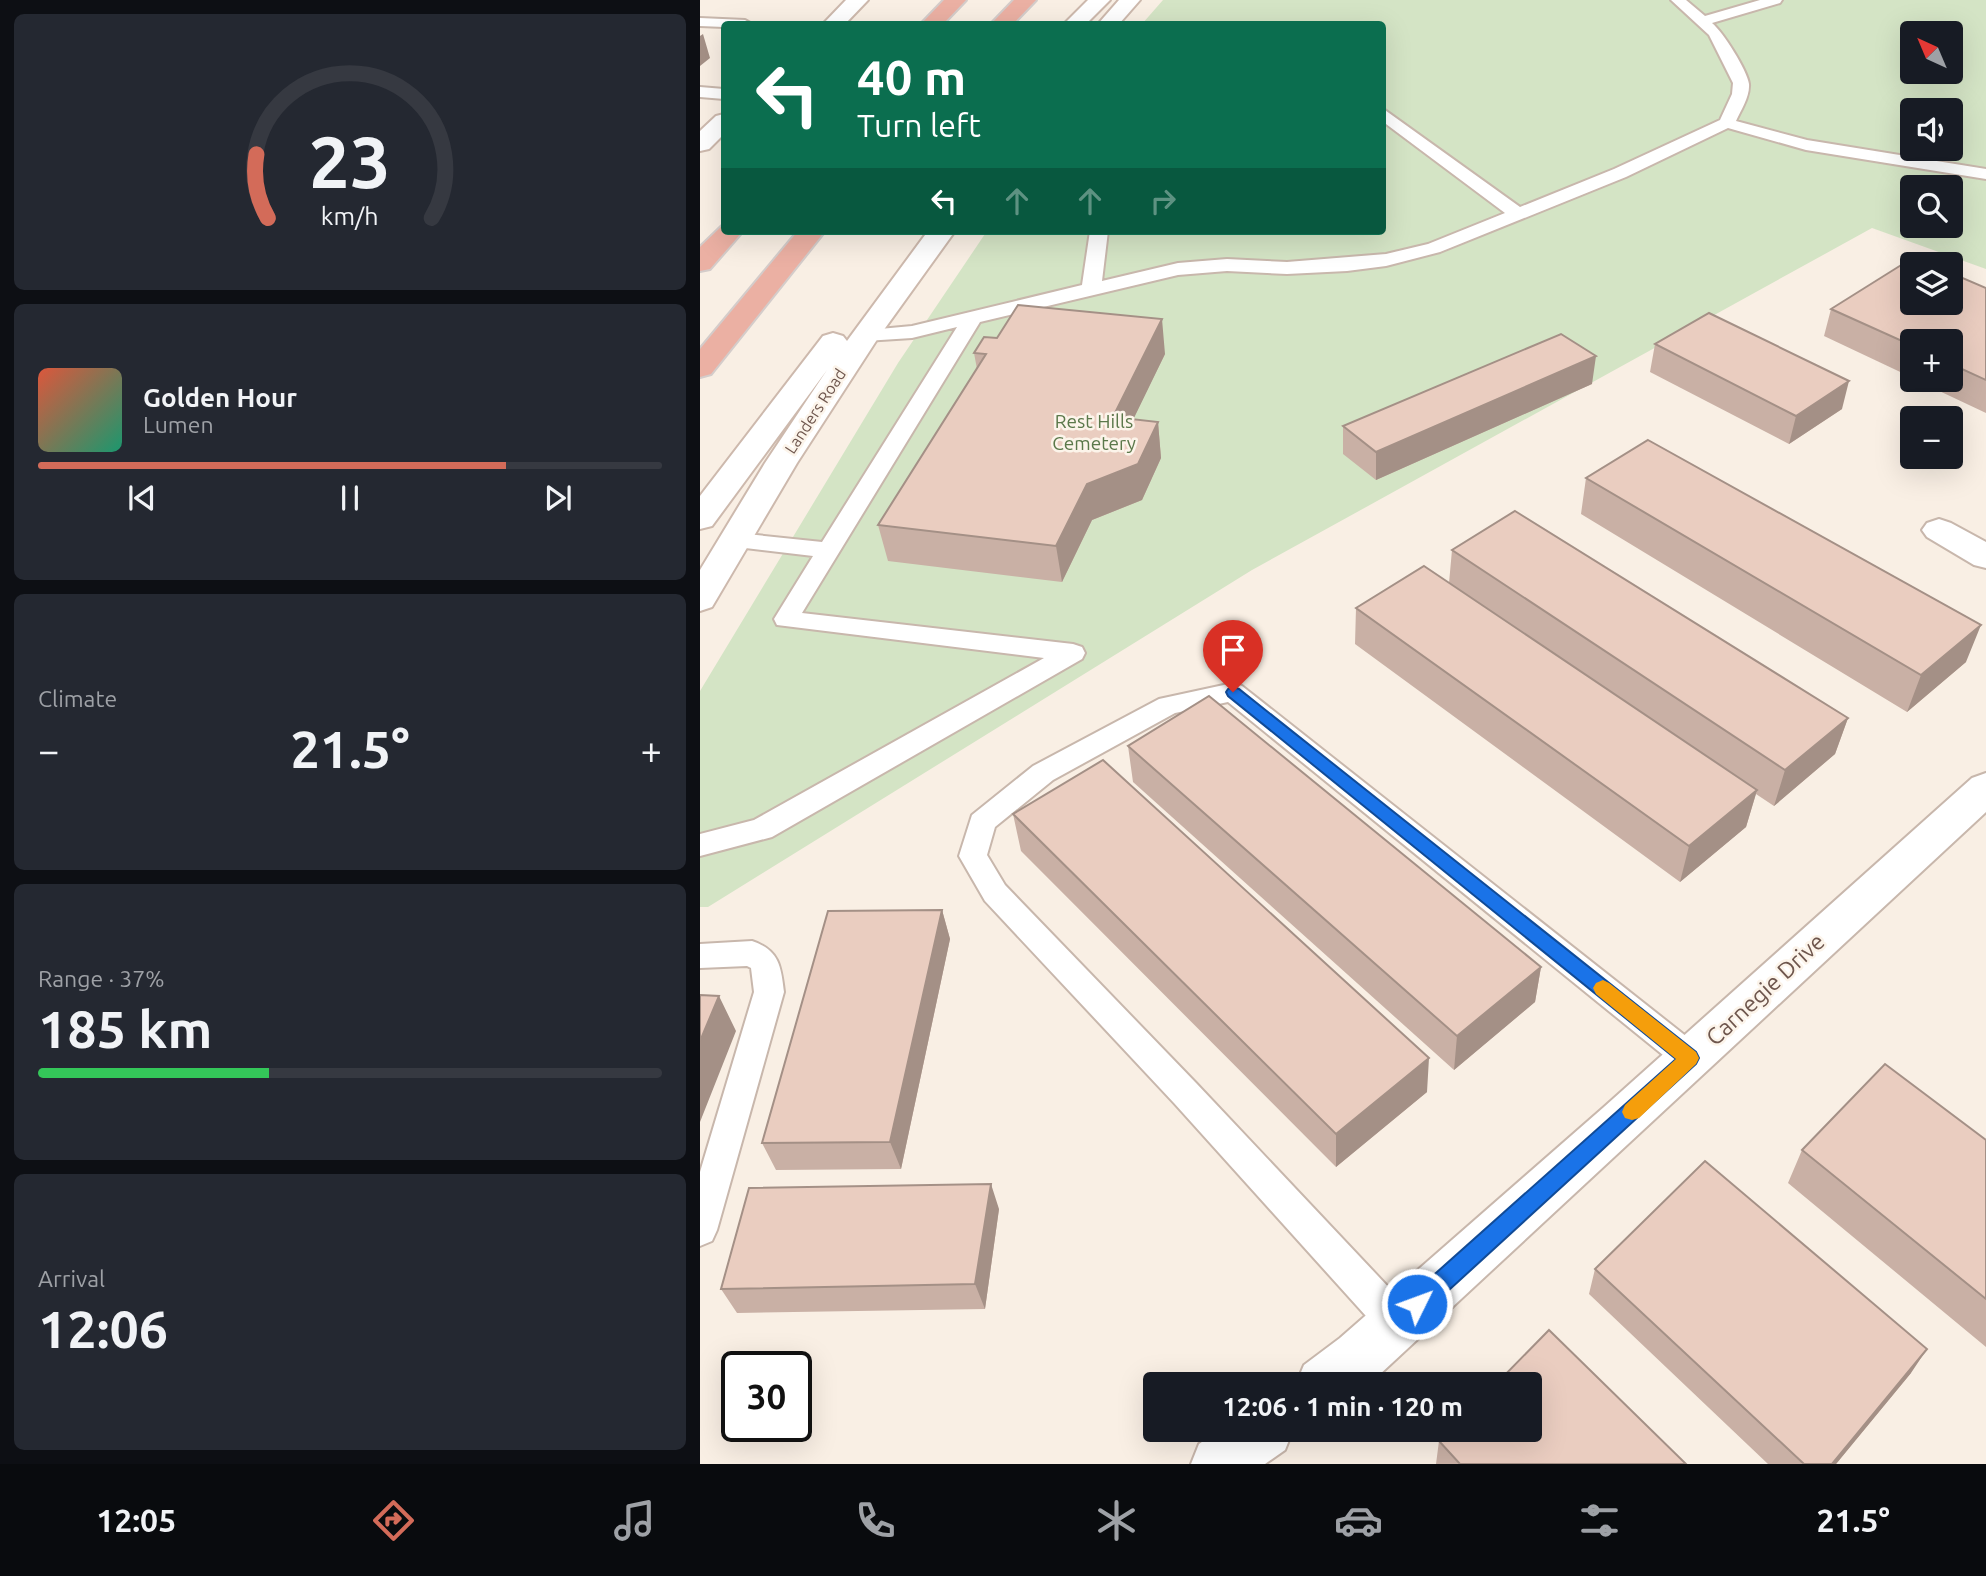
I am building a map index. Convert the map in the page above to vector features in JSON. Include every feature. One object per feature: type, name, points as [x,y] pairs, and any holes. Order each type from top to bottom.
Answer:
[{"type":"highway","points":[[934,21],[956,0]]},
{"type":"highway","points":[[1004,21],[1026,0]]},
{"type":"highway","points":[[700,263],[726,235]]},
{"type":"highway","points":[[700,368],[809,235]]},
{"type":"main road","points":[[836,21],[858,0]]},
{"type":"main road","points":[[1077,21],[1100,0]]},
{"type":"main road","points":[[1111,21],[1130,0]]},
{"type":"main road","points":[[700,144],[721,124]]},
{"type":"main road","points":[[700,519],[913,235]]},
{"type":"main road","name":"Landers Road","points":[[700,599],[781,463],[865,335],[939,235]]},
{"type":"main road","points":[[1939,530],[1986,556]]},
{"type":"main road","name":"Carnegie Drive","points":[[1337,1372],[1396,1323],[1986,788]]},
{"type":"main road","points":[[1219,1464],[1249,1442]]},
{"type":"lane","points":[[1678,0],[1715,33],[1741,83],[1740,94],[1727,123]]},
{"type":"lane","points":[[1703,21],[1775,0]]},
{"type":"lane","points":[[700,22],[721,23]]},
{"type":"lane","points":[[700,92],[721,94]]},
{"type":"lane","points":[[1386,116],[1520,215]]},
{"type":"lane","points":[[865,335],[912,332],[1178,269],[1227,265],[1323,267],[1386,260],[1434,248],[1520,215],[1620,173],[1727,123],[1806,145],[1986,174]]},
{"type":"lane","points":[[1091,289],[1098,235]]},
{"type":"lane","points":[[700,845],[762,830],[1073,653],[786,619],[972,318]]},
{"type":"lane","points":[[737,540],[829,550]]},
{"type":"lane","points":[[1396,1323],[1185,1093],[995,893],[973,856],[982,822],[1043,773],[1168,705],[1233,692],[1690,1058]]},
{"type":"lane","points":[[700,956],[752,953],[765,962],[769,992],[700,1230]]},
{"type":"green space","name":"Rest Hills Cemetery","points":[[1163,0],[1986,0],[1986,269],[1963,261],[1963,252],[1939,252],[1872,228],[1252,570],[708,907],[700,907],[700,691],[898,363],[984,235],[1386,235],[1386,21],[1145,21]]},
{"type":"building","points":[[1900,266],[1900,315],[1963,315],[1963,278],[1986,288],[1986,380],[1963,369],[1963,329],[1900,329],[1900,340],[1831,309]]},
{"type":"building","points":[[1018,305],[1162,319],[1113,417],[1158,422],[1138,464],[1087,484],[1056,546],[878,525],[986,354],[974,353],[984,337],[997,338]]},
{"type":"building","points":[[1709,313],[1849,381],[1796,416],[1655,344]]},
{"type":"building","points":[[1561,334],[1596,356],[1376,452],[1343,426]]},
{"type":"building","points":[[1648,440],[1981,625],[1921,675],[1586,478]]},
{"type":"building","points":[[1515,511],[1848,718],[1785,770],[1452,550]]},
{"type":"building","points":[[1424,566],[1757,790],[1689,846],[1356,608]]},
{"type":"building","points":[[1209,696],[1541,967],[1457,1036],[1128,746]]},
{"type":"building","points":[[1103,760],[1429,1058],[1336,1134],[1013,814]]},
{"type":"building","points":[[942,910],[890,1142],[762,1143],[828,911]]},
{"type":"building","points":[[700,995],[719,996],[700,1041]]},
{"type":"building","points":[[1885,1064],[1986,1140],[1986,1299],[1802,1150]]},
{"type":"building","points":[[1705,1161],[1927,1349],[1832,1464],[1804,1464],[1595,1269]]},
{"type":"building","points":[[991,1184],[975,1284],[721,1289],[749,1188]]},
{"type":"building","points":[[1549,1330],[1686,1464],[1460,1464],[1440,1442],[1542,1442],[1542,1372],[1508,1372]]},
{"type":"slow traffic","points":[[1603,988],[1690,1058],[1632,1112]]},
{"type":"route","points":[[1233,692],[1690,1058],[1417,1304]]}]
